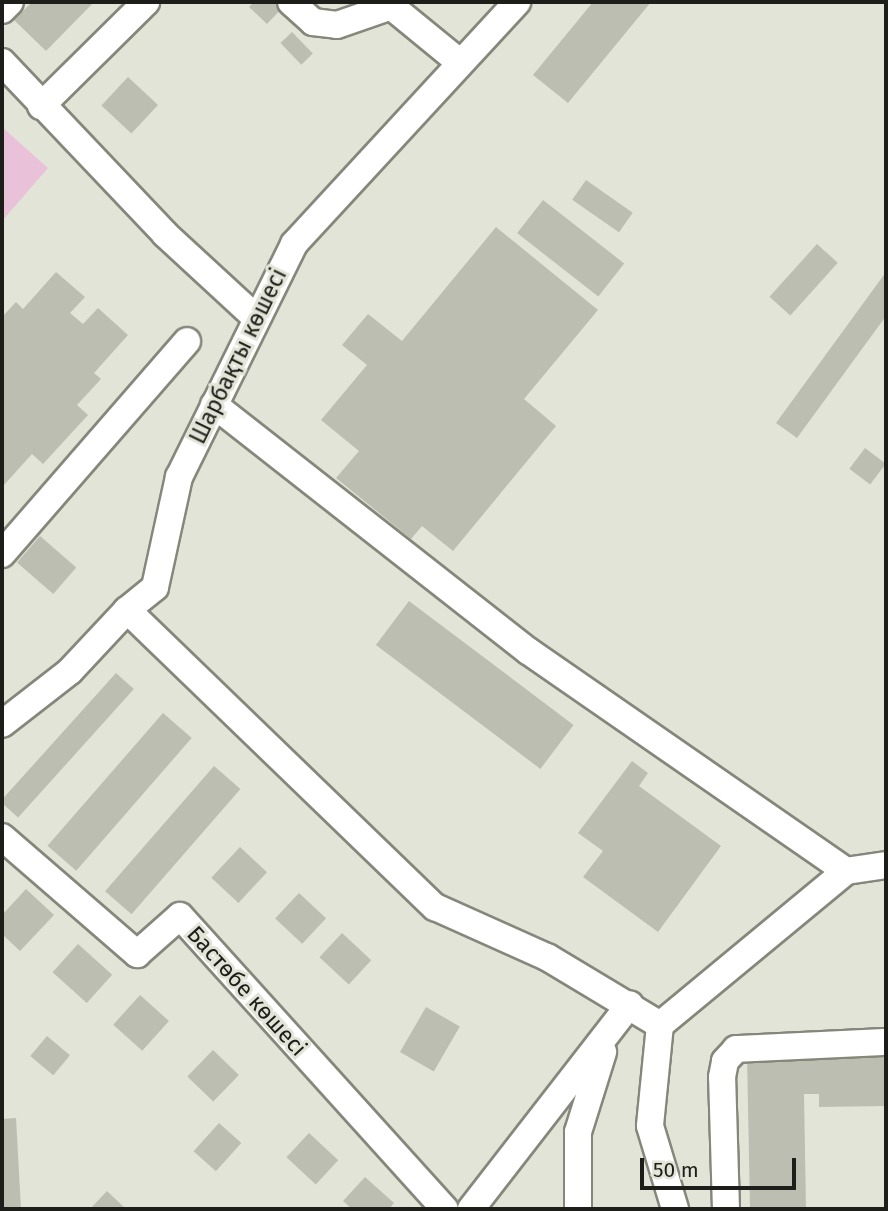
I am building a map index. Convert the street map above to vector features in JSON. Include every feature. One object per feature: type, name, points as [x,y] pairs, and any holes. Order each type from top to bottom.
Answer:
[{"type":"street","points":[[2,10],[10,2]]},
{"type":"street","points":[[41,106],[146,2]]},
{"type":"street","points":[[291,2],[313,22],[337,25],[389,4],[458,61]]},
{"type":"street","name":"Шарбақты көшесі","points":[[2,724],[70,671],[127,610],[155,587],[179,477],[293,244],[458,61],[517,2]]},
{"type":"street","points":[[2,62],[164,234],[256,318]]},
{"type":"street","points":[[2,554],[187,341]]},
{"type":"street","points":[[214,405],[528,651],[846,871]]},
{"type":"street","points":[[127,610],[435,907],[547,957],[630,1004],[660,1025]]},
{"type":"street","name":"Бастөбе көшесі","points":[[2,837],[137,954],[180,916],[445,1209]]},
{"type":"street","points":[[675,1209],[650,1126],[660,1025],[846,871],[886,865]]},
{"type":"street","points":[[471,1209],[630,1004]]},
{"type":"street","points":[[578,1209],[578,1132],[598,1062],[630,1004]]},
{"type":"street","points":[[726,1209],[722,1077],[725,1061],[736,1049],[886,1042]]},
{"type":"shaded area","points":[[2,127],[48,168],[2,221]]},
{"type":"building","points":[[32,2],[94,2],[46,51],[14,20]]},
{"type":"building","points":[[254,2],[286,4],[267,24],[249,7]]},
{"type":"building","points":[[593,2],[651,2],[568,103],[533,75]]},
{"type":"building","points":[[292,32],[313,54],[301,65],[280,43]]},
{"type":"building","points":[[128,77],[158,105],[131,133],[101,106]]},
{"type":"building","points":[[586,180],[633,213],[619,232],[572,200]]},
{"type":"building","points":[[543,200],[624,263],[598,297],[517,233]]},
{"type":"building","points":[[496,227],[598,310],[524,399],[556,426],[453,551],[422,526],[411,539],[336,478],[359,451],[321,420],[367,365],[342,345],[368,314],[402,341]]},
{"type":"building","points":[[817,244],[838,263],[790,315],[769,297]]},
{"type":"building","points":[[56,272],[85,297],[70,313],[83,324],[98,308],[128,335],[94,373],[101,379],[77,405],[88,415],[43,464],[32,454],[4,485],[2,317],[16,302],[23,309]]},
{"type":"building","points":[[886,272],[886,316],[797,438],[776,423]]},
{"type":"building","points":[[865,448],[886,464],[870,484],[849,469]]},
{"type":"building","points":[[40,536],[76,567],[53,594],[17,562]]},
{"type":"building","points":[[409,601],[574,725],[540,769],[376,645]]},
{"type":"building","points":[[116,673],[134,689],[18,818],[2,803],[2,800]]},
{"type":"building","points":[[163,713],[192,738],[76,871],[48,846]]},
{"type":"building","points":[[632,761],[648,773],[639,786],[721,846],[658,932],[583,877],[603,851],[578,833]]},
{"type":"building","points":[[214,766],[240,789],[132,914],[105,891]]},
{"type":"building","points":[[240,847],[267,872],[238,903],[211,878]]},
{"type":"building","points":[[26,889],[54,915],[20,951],[2,934],[2,915]]},
{"type":"building","points":[[299,893],[326,918],[302,944],[275,919]]},
{"type":"building","points":[[342,933],[371,960],[349,984],[319,957]]},
{"type":"building","points":[[78,944],[112,975],[87,1003],[53,972]]},
{"type":"building","points":[[140,995],[169,1021],[142,1051],[113,1025]]},
{"type":"building","points":[[426,1007],[460,1026],[434,1072],[400,1052]]},
{"type":"building","points":[[47,1036],[70,1055],[53,1075],[30,1056]]},
{"type":"building","points":[[213,1050],[239,1075],[213,1102],[187,1077]]},
{"type":"building","points":[[886,1051],[886,1106],[819,1107],[819,1094],[804,1094],[806,1209],[750,1209],[747,1054]]},
{"type":"building","points":[[16,1118],[21,1209],[2,1209],[2,1119]]},
{"type":"building","points":[[219,1123],[241,1143],[216,1171],[194,1151]]},
{"type":"building","points":[[309,1133],[338,1160],[316,1184],[286,1157]]},
{"type":"building","points":[[365,1177],[394,1203],[389,1209],[352,1209],[343,1201]]},
{"type":"building","points":[[107,1191],[126,1209],[90,1209]]}]
